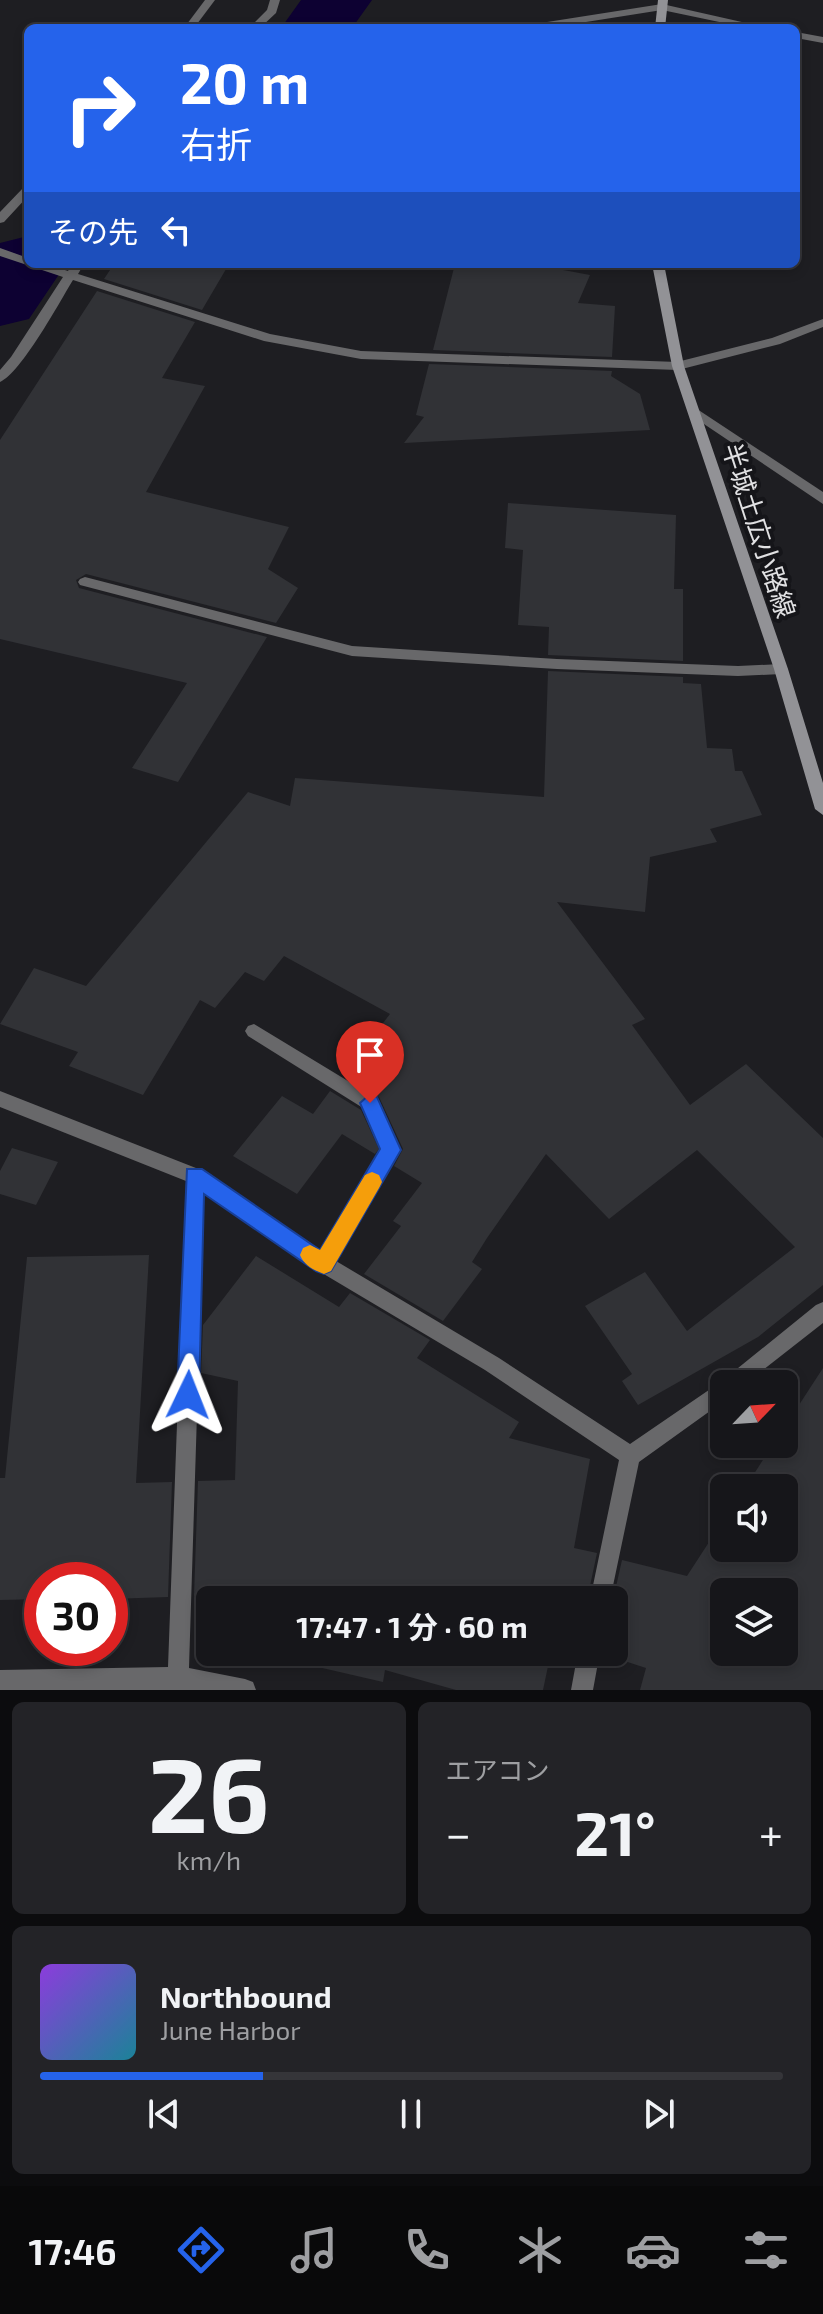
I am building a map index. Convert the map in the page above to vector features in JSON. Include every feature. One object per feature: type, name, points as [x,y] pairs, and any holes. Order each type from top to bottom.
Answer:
[{"type":"main road","points":[[660,24],[663,4]]},
{"type":"main road","name":"半城土広小路線","points":[[659,268],[678,366],[697,413],[781,669],[823,809]]},
{"type":"street","points":[[192,24],[210,0]]},
{"type":"street","points":[[258,24],[272,11],[275,0]]},
{"type":"street","points":[[550,24],[663,4],[746,24]]},
{"type":"street","points":[[800,36],[823,40]]},
{"type":"street","points":[[0,219],[24,193]]},
{"type":"street","points":[[0,252],[24,261]]},
{"type":"street","points":[[46,268],[268,338],[361,355],[678,366],[776,341],[823,323]]},
{"type":"street","points":[[0,378],[16,360],[75,268]]},
{"type":"street","points":[[697,413],[823,499]]},
{"type":"street","points":[[85,582],[352,651],[557,664],[781,669]]},
{"type":"street","points":[[254,1031],[370,1103],[391,1150],[324,1264]]},
{"type":"street","points":[[0,1099],[195,1176],[324,1264],[492,1364],[630,1456]]},
{"type":"street","points":[[179,1683],[195,1176]]},
{"type":"street","points":[[748,1370],[823,1311]]},
{"type":"street","points":[[603,1586],[630,1456],[710,1399]]},
{"type":"street","points":[[582,1690],[586,1666]]},
{"type":"street","points":[[0,1681],[179,1683],[245,1690]]},
{"type":"building","points":[[111,268],[227,268],[202,310],[104,279]]},
{"type":"building","points":[[454,268],[552,268],[590,275],[578,303],[615,306],[612,357],[433,350]]},
{"type":"building","points":[[97,291],[195,322],[162,378],[205,386],[146,492],[289,527],[268,569],[298,588],[276,623],[86,574],[76,580],[79,588],[267,637],[178,782],[132,768],[187,683],[0,639],[0,440]]},
{"type":"building","points":[[429,364],[612,371],[611,376],[640,394],[650,430],[404,443],[424,417],[416,415]]},
{"type":"building","points":[[508,503],[676,515],[674,589],[683,589],[683,661],[548,655],[549,627],[518,625],[523,550],[505,548]]},
{"type":"building","points":[[548,671],[683,677],[683,683],[701,684],[707,748],[732,749],[735,771],[742,771],[762,815],[710,829],[717,842],[650,857],[645,912],[557,902],[645,1019],[632,1025],[690,1105],[746,1064],[823,1138],[823,1285],[758,1337],[638,1405],[622,1381],[632,1374],[585,1306],[645,1272],[687,1331],[795,1247],[697,1150],[609,1219],[546,1154],[472,1262],[482,1269],[443,1321],[364,1274],[401,1226],[393,1221],[422,1183],[394,1166],[403,1149],[379,1097],[343,1075],[390,1014],[284,956],[264,981],[245,972],[215,1008],[200,1000],[143,1095],[69,1066],[78,1052],[0,1024],[34,968],[86,986],[248,792],[290,806],[295,778],[544,797]]},
{"type":"building","points":[[330,1091],[361,1110],[379,1149],[375,1154],[342,1134],[297,1194],[233,1156],[282,1096],[313,1114]]},
{"type":"building","points":[[12,1148],[58,1162],[36,1205],[0,1194],[0,1171]]},
{"type":"building","points":[[149,1255],[136,1483],[172,1482],[168,1597],[128,1598],[128,1562],[24,1562],[24,1599],[0,1600],[0,1478],[5,1478],[27,1257]]},
{"type":"building","points":[[256,1256],[339,1307],[350,1293],[430,1340],[417,1358],[519,1422],[509,1438],[590,1459],[574,1548],[597,1553],[590,1586],[196,1586],[194,1596],[198,1481],[235,1480],[238,1381],[201,1373],[203,1325]]},
{"type":"building","points":[[823,1368],[823,1690],[640,1690],[646,1668],[628,1662],[628,1586],[616,1586],[622,1560],[687,1576],[710,1541],[710,1562],[798,1562],[798,1474],[754,1474],[764,1458],[798,1458],[798,1406]]},
{"type":"building","points":[[548,1666],[543,1690],[456,1690],[385,1670],[383,1682],[318,1667]]},
{"type":"waterway","points":[[319,24],[337,0]]},
{"type":"waterway","points":[[0,301],[24,266]]},
{"type":"slow traffic","points":[[310,1255],[324,1264],[372,1182]]},
{"type":"route","points":[[188,1395],[195,1176],[324,1264],[391,1150],[370,1103]]}]
